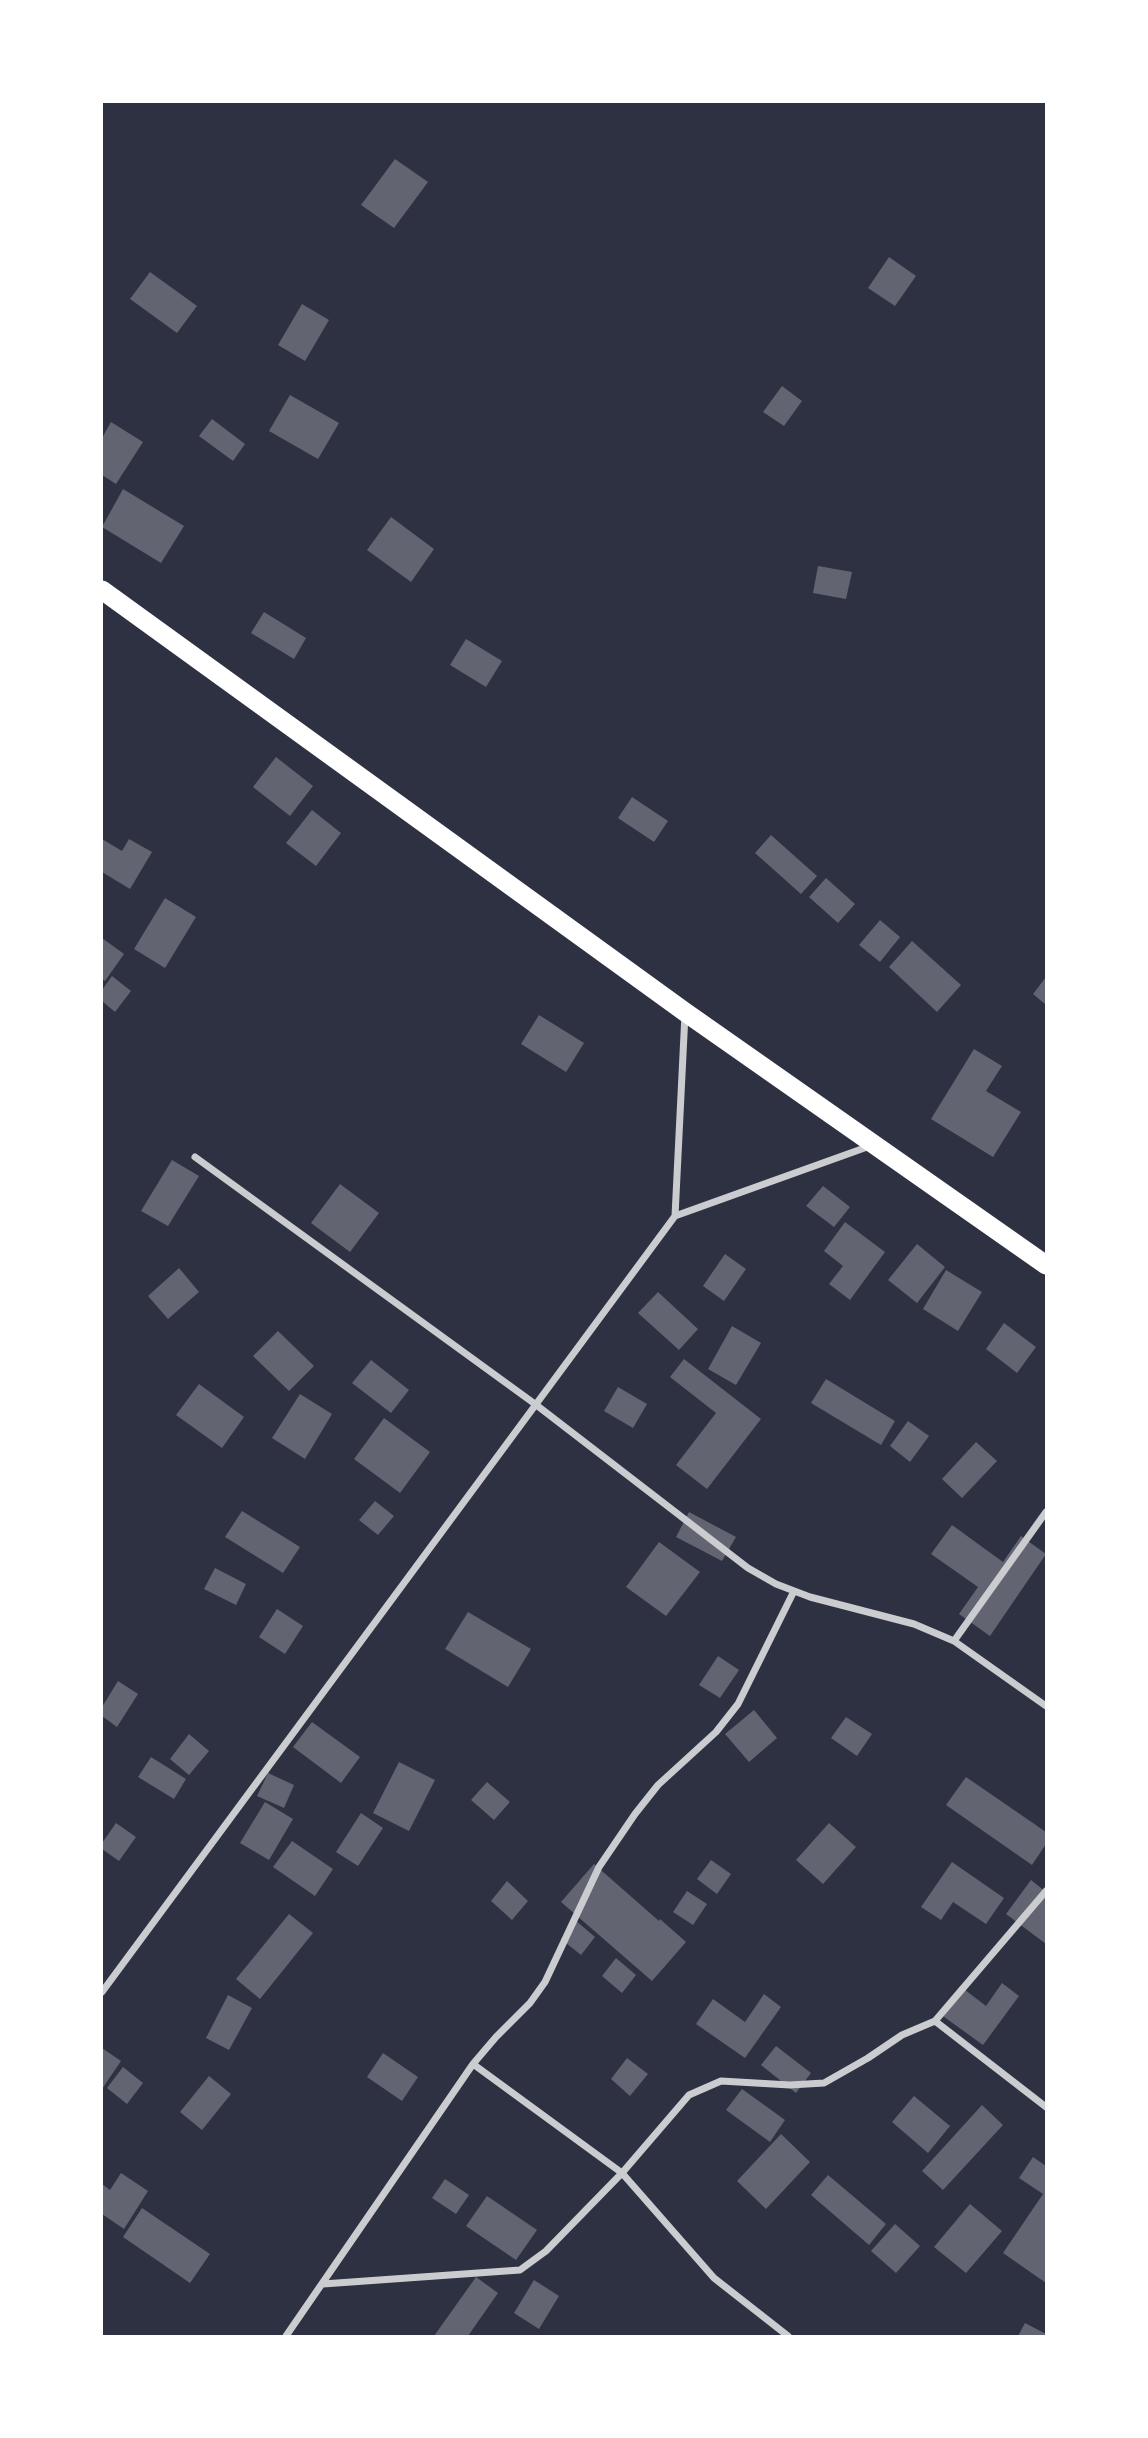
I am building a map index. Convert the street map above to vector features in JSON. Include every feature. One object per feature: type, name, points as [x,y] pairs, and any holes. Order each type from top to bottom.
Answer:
[{"type":"highway","points":[[102,590],[685,1012],[1046,1265]]},
{"type":"street","points":[[675,1216],[685,1012]]},
{"type":"street","points":[[102,1992],[675,1216],[874,1144]]},
{"type":"street","points":[[195,1157],[536,1404],[748,1568],[794,1591],[914,1624],[954,1641],[1046,1706]]},
{"type":"street","points":[[954,1641],[1046,1513]]},
{"type":"street","points":[[286,2336],[473,2064],[530,2003],[545,1982],[599,1867],[635,1814],[658,1785],[716,1732],[738,1704],[794,1591]]},
{"type":"street","points":[[323,2284],[520,2270],[546,2251],[622,2173],[689,2095],[721,2081],[790,2085],[824,2083],[868,2059],[902,2035],[935,2021],[1046,1891]]},
{"type":"street","points":[[935,2021],[1046,2107]]},
{"type":"street","points":[[473,2064],[622,2173],[714,2278],[788,2336]]},
{"type":"building","points":[[395,159],[428,182],[394,228],[361,205]]},
{"type":"building","points":[[889,257],[916,276],[895,306],[868,288]]},
{"type":"building","points":[[150,272],[197,306],[177,333],[130,299]]},
{"type":"building","points":[[302,304],[329,320],[305,361],[278,345]]},
{"type":"building","points":[[782,386],[802,401],[784,426],[763,412]]},
{"type":"building","points":[[290,395],[339,423],[318,459],[269,431]]},
{"type":"building","points":[[212,419],[245,444],[233,461],[199,436]]},
{"type":"building","points":[[111,422],[143,442],[116,484],[102,475],[102,438]]},
{"type":"building","points":[[123,489],[184,526],[161,563],[102,527]]},
{"type":"building","points":[[391,517],[434,549],[411,582],[367,550]]},
{"type":"building","points":[[818,566],[852,572],[846,599],[813,593]]},
{"type":"building","points":[[264,612],[306,638],[294,659],[251,633]]},
{"type":"building","points":[[466,639],[502,661],[486,687],[450,665]]},
{"type":"building","points":[[276,757],[313,786],[290,816],[253,787]]},
{"type":"building","points":[[632,797],[668,821],[654,842],[618,818]]},
{"type":"building","points":[[312,810],[341,833],[316,866],[286,843]]},
{"type":"building","points":[[771,835],[817,876],[801,894],[755,853]]},
{"type":"building","points":[[102,839],[122,851],[129,839],[152,852],[130,889],[102,872]]},
{"type":"building","points":[[826,878],[855,904],[838,923],[809,897]]},
{"type":"building","points":[[165,898],[196,917],[165,968],[134,949]]},
{"type":"building","points":[[880,920],[900,937],[880,962],[859,945]]},
{"type":"building","points":[[102,938],[124,954],[105,981],[102,979]]},
{"type":"building","points":[[912,941],[961,985],[937,1012],[889,967]]},
{"type":"building","points":[[112,976],[131,991],[115,1012],[102,1001],[102,990]]},
{"type":"building","points":[[1046,977],[1046,1005],[1033,994]]},
{"type":"building","points":[[539,1015],[584,1043],[566,1072],[521,1044]]},
{"type":"building","points":[[974,1049],[1002,1066],[986,1091],[1021,1112],[993,1157],[931,1119]]},
{"type":"building","points":[[172,1160],[199,1176],[168,1226],[141,1211]]},
{"type":"building","points":[[340,1184],[379,1213],[350,1252],[311,1223]]},
{"type":"building","points":[[823,1186],[850,1207],[834,1227],[806,1206]]},
{"type":"building","points":[[845,1222],[885,1252],[850,1300],[829,1284],[843,1266],[824,1251]]},
{"type":"building","points":[[917,1244],[945,1267],[917,1303],[888,1280]]},
{"type":"building","points":[[725,1254],[746,1269],[724,1301],[703,1286]]},
{"type":"building","points":[[179,1268],[199,1292],[168,1319],[148,1296]]},
{"type":"building","points":[[946,1270],[982,1292],[958,1331],[923,1309]]},
{"type":"building","points":[[658,1292],[698,1329],[679,1350],[638,1313]]},
{"type":"building","points":[[1004,1323],[1036,1347],[1017,1373],[986,1349]]},
{"type":"building","points":[[732,1326],[761,1343],[736,1385],[708,1369]]},
{"type":"building","points":[[278,1331],[314,1366],[289,1391],[253,1356]]},
{"type":"building","points":[[684,1359],[761,1419],[707,1489],[676,1465],[716,1413],[670,1377]]},
{"type":"building","points":[[371,1360],[409,1390],[391,1413],[352,1383]]},
{"type":"building","points":[[826,1379],[895,1421],[881,1445],[811,1403]]},
{"type":"building","points":[[199,1384],[244,1417],[222,1448],[176,1415]]},
{"type":"building","points":[[618,1387],[647,1404],[633,1428],[604,1411]]},
{"type":"building","points":[[300,1394],[332,1414],[305,1459],[272,1438]]},
{"type":"building","points":[[384,1418],[430,1452],[400,1493],[354,1459]]},
{"type":"building","points":[[908,1421],[929,1436],[910,1462],[890,1446]]},
{"type":"building","points":[[976,1442],[997,1461],[962,1498],[942,1479]]},
{"type":"building","points":[[375,1501],[394,1516],[378,1535],[359,1520]]},
{"type":"building","points":[[242,1511],[300,1547],[283,1573],[225,1537]]},
{"type":"building","points":[[689,1512],[736,1537],[722,1561],[676,1537]]},
{"type":"building","points":[[952,1525],[1003,1562],[1021,1536],[1046,1554],[990,1636],[959,1614],[978,1587],[931,1554]]},
{"type":"building","points":[[659,1542],[700,1572],[666,1616],[626,1587]]},
{"type":"building","points":[[215,1568],[246,1584],[236,1605],[204,1589]]},
{"type":"building","points":[[277,1609],[303,1626],[285,1654],[259,1637]]},
{"type":"building","points":[[468,1612],[531,1649],[508,1687],[445,1649]]},
{"type":"building","points":[[718,1656],[739,1670],[720,1698],[699,1685]]},
{"type":"building","points":[[118,1681],[138,1694],[117,1727],[102,1716],[102,1707]]},
{"type":"building","points":[[754,1710],[777,1738],[749,1762],[725,1734]]},
{"type":"building","points":[[846,1717],[872,1734],[857,1756],[831,1738]]},
{"type":"building","points":[[312,1722],[360,1757],[341,1783],[293,1747]]},
{"type":"building","points":[[189,1734],[209,1751],[189,1775],[170,1759]]},
{"type":"building","points":[[151,1757],[186,1779],[174,1799],[138,1777]]},
{"type":"building","points":[[399,1762],[435,1780],[409,1831],[373,1813]]},
{"type":"building","points":[[268,1773],[294,1785],[284,1808],[257,1796]]},
{"type":"building","points":[[966,1777],[1046,1832],[1046,1844],[1032,1865],[946,1805]]},
{"type":"building","points":[[487,1782],[510,1802],[494,1820],[471,1800]]},
{"type":"building","points":[[265,1802],[293,1819],[269,1860],[240,1843]]},
{"type":"building","points":[[361,1813],[383,1828],[358,1866],[336,1852]]},
{"type":"building","points":[[116,1823],[136,1837],[119,1861],[102,1849],[102,1843]]},
{"type":"building","points":[[829,1823],[856,1847],[823,1884],[796,1860]]},
{"type":"building","points":[[292,1841],[333,1869],[315,1896],[273,1867]]},
{"type":"building","points":[[711,1860],[731,1874],[717,1894],[697,1879]]},
{"type":"building","points":[[952,1862],[1004,1898],[986,1924],[953,1902],[941,1920],[921,1907]]},
{"type":"building","points":[[594,1864],[686,1942],[652,1981],[561,1902]]},
{"type":"building","points":[[1031,1880],[1046,1892],[1046,1944],[1006,1914]]},
{"type":"building","points":[[507,1881],[528,1901],[512,1920],[491,1901]]},
{"type":"building","points":[[687,1891],[707,1904],[693,1925],[673,1912]]},
{"type":"building","points":[[289,1914],[313,1933],[260,1999],[236,1979]]},
{"type":"building","points":[[575,1920],[595,1937],[581,1955],[561,1939]]},
{"type":"building","points":[[616,1958],[636,1975],[622,1993],[602,1976]]},
{"type":"building","points":[[1002,1983],[1019,1996],[983,2045],[940,2014],[960,1986],[986,2006]]},
{"type":"building","points":[[764,1994],[781,2007],[745,2058],[696,2024],[713,1999],[745,2022]]},
{"type":"building","points":[[228,1995],[252,2008],[229,2050],[206,2038]]},
{"type":"building","points":[[776,2046],[811,2073],[796,2093],[761,2065]]},
{"type":"building","points":[[102,2048],[121,2061],[102,2089]]},
{"type":"building","points":[[383,2053],[418,2077],[402,2101],[367,2077]]},
{"type":"building","points":[[627,2058],[648,2074],[630,2096],[611,2079]]},
{"type":"building","points":[[123,2067],[143,2083],[127,2104],[107,2088]]},
{"type":"building","points":[[209,2076],[231,2094],[202,2130],[180,2112]]},
{"type":"building","points":[[742,2089],[785,2120],[770,2142],[726,2110]]},
{"type":"building","points":[[914,2096],[950,2126],[928,2153],[892,2122]]},
{"type":"building","points":[[982,2105],[1003,2125],[943,2190],[922,2171]]},
{"type":"building","points":[[781,2134],[810,2162],[766,2209],[737,2181]]},
{"type":"building","points":[[1033,2157],[1046,2166],[1046,2283],[1003,2253],[1043,2194],[1019,2178]]},
{"type":"building","points":[[121,2173],[148,2191],[124,2229],[102,2214],[102,2184],[110,2190]]},
{"type":"building","points":[[828,2175],[886,2224],[869,2245],[811,2195]]},
{"type":"building","points":[[445,2179],[469,2195],[456,2214],[432,2198]]},
{"type":"building","points":[[487,2196],[537,2230],[516,2260],[466,2226]]},
{"type":"building","points":[[970,2204],[1002,2231],[966,2273],[934,2247]]},
{"type":"building","points":[[142,2208],[210,2254],[190,2283],[123,2237]]},
{"type":"building","points":[[895,2224],[920,2246],[896,2273],[871,2251]]},
{"type":"building","points":[[476,2277],[498,2293],[468,2336],[434,2336]]},
{"type":"building","points":[[534,2280],[559,2296],[539,2329],[514,2313]]},
{"type":"building","points":[[1025,2323],[1046,2334],[1046,2336],[1018,2336]]}]
